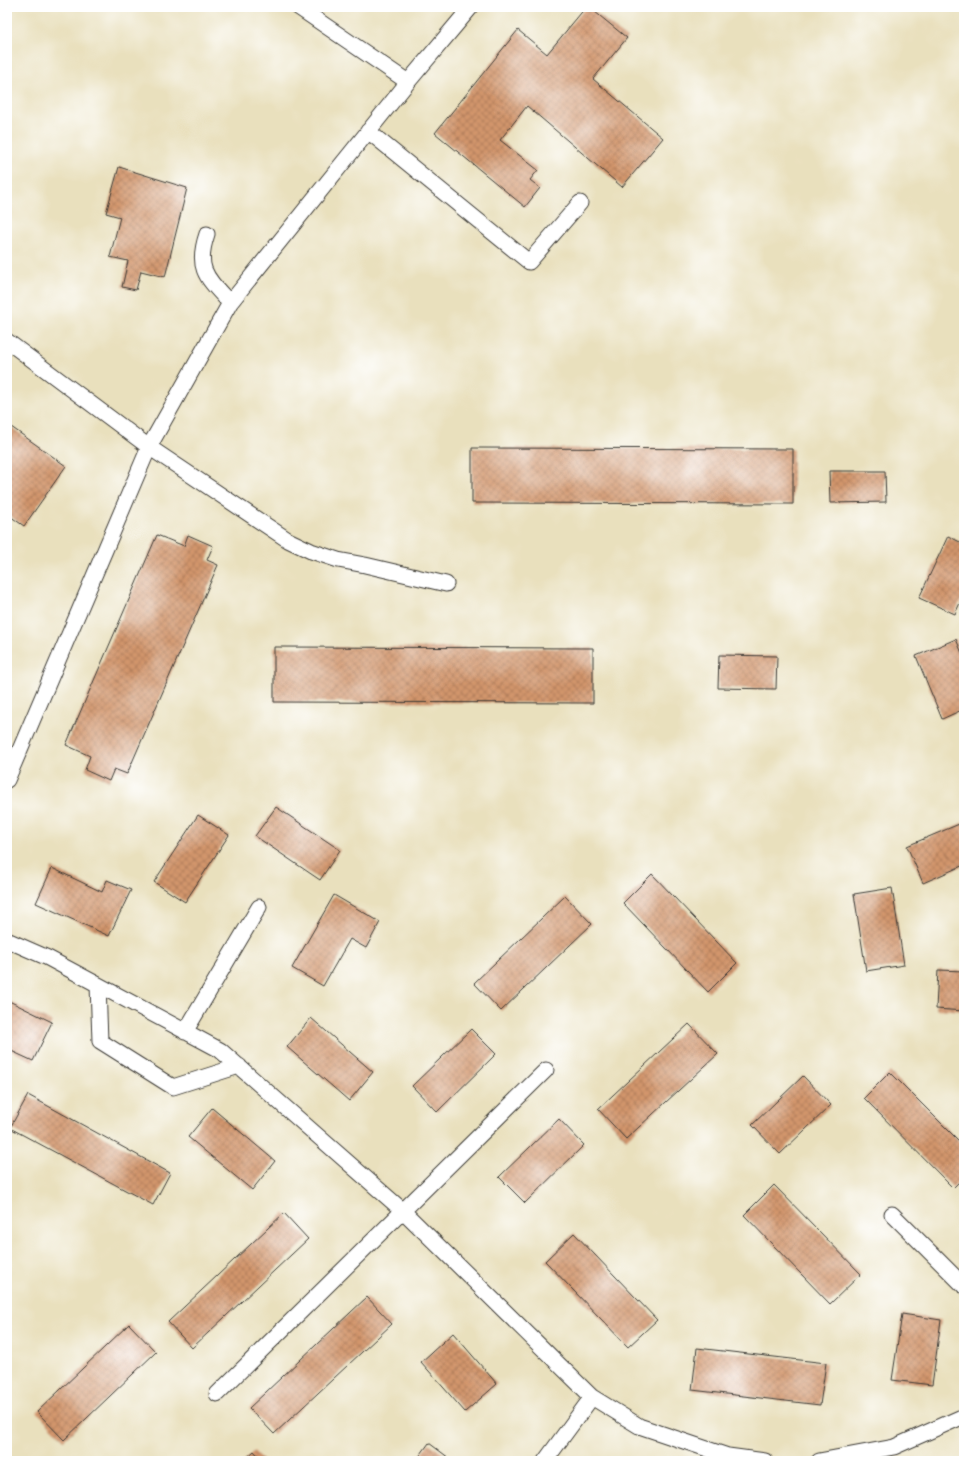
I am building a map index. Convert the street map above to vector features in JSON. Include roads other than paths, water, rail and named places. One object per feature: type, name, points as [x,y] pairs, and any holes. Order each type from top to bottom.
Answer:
[{"type":"lane","points":[[298,7],[408,82]]},
{"type":"lane","points":[[7,780],[149,447],[230,303],[368,131],[471,7]]},
{"type":"lane","points":[[368,131],[529,262],[580,203]]},
{"type":"lane","points":[[207,234],[202,247],[202,267],[210,282],[230,303]]},
{"type":"lane","points":[[7,341],[149,447],[288,540],[311,551],[338,560],[446,584]]},
{"type":"lane","points":[[186,1032],[259,906]]},
{"type":"lane","points":[[7,940],[48,958],[220,1050],[402,1210],[592,1397],[639,1426],[728,1456],[765,1461]]},
{"type":"lane","points":[[98,985],[100,1041],[173,1087],[239,1066]]},
{"type":"lane","points":[[217,1394],[402,1210],[546,1070]]},
{"type":"lane","points":[[892,1214],[964,1286]]},
{"type":"lane","points":[[545,1461],[592,1397]]},
{"type":"lane","points":[[819,1461],[894,1447],[964,1416]]}]
